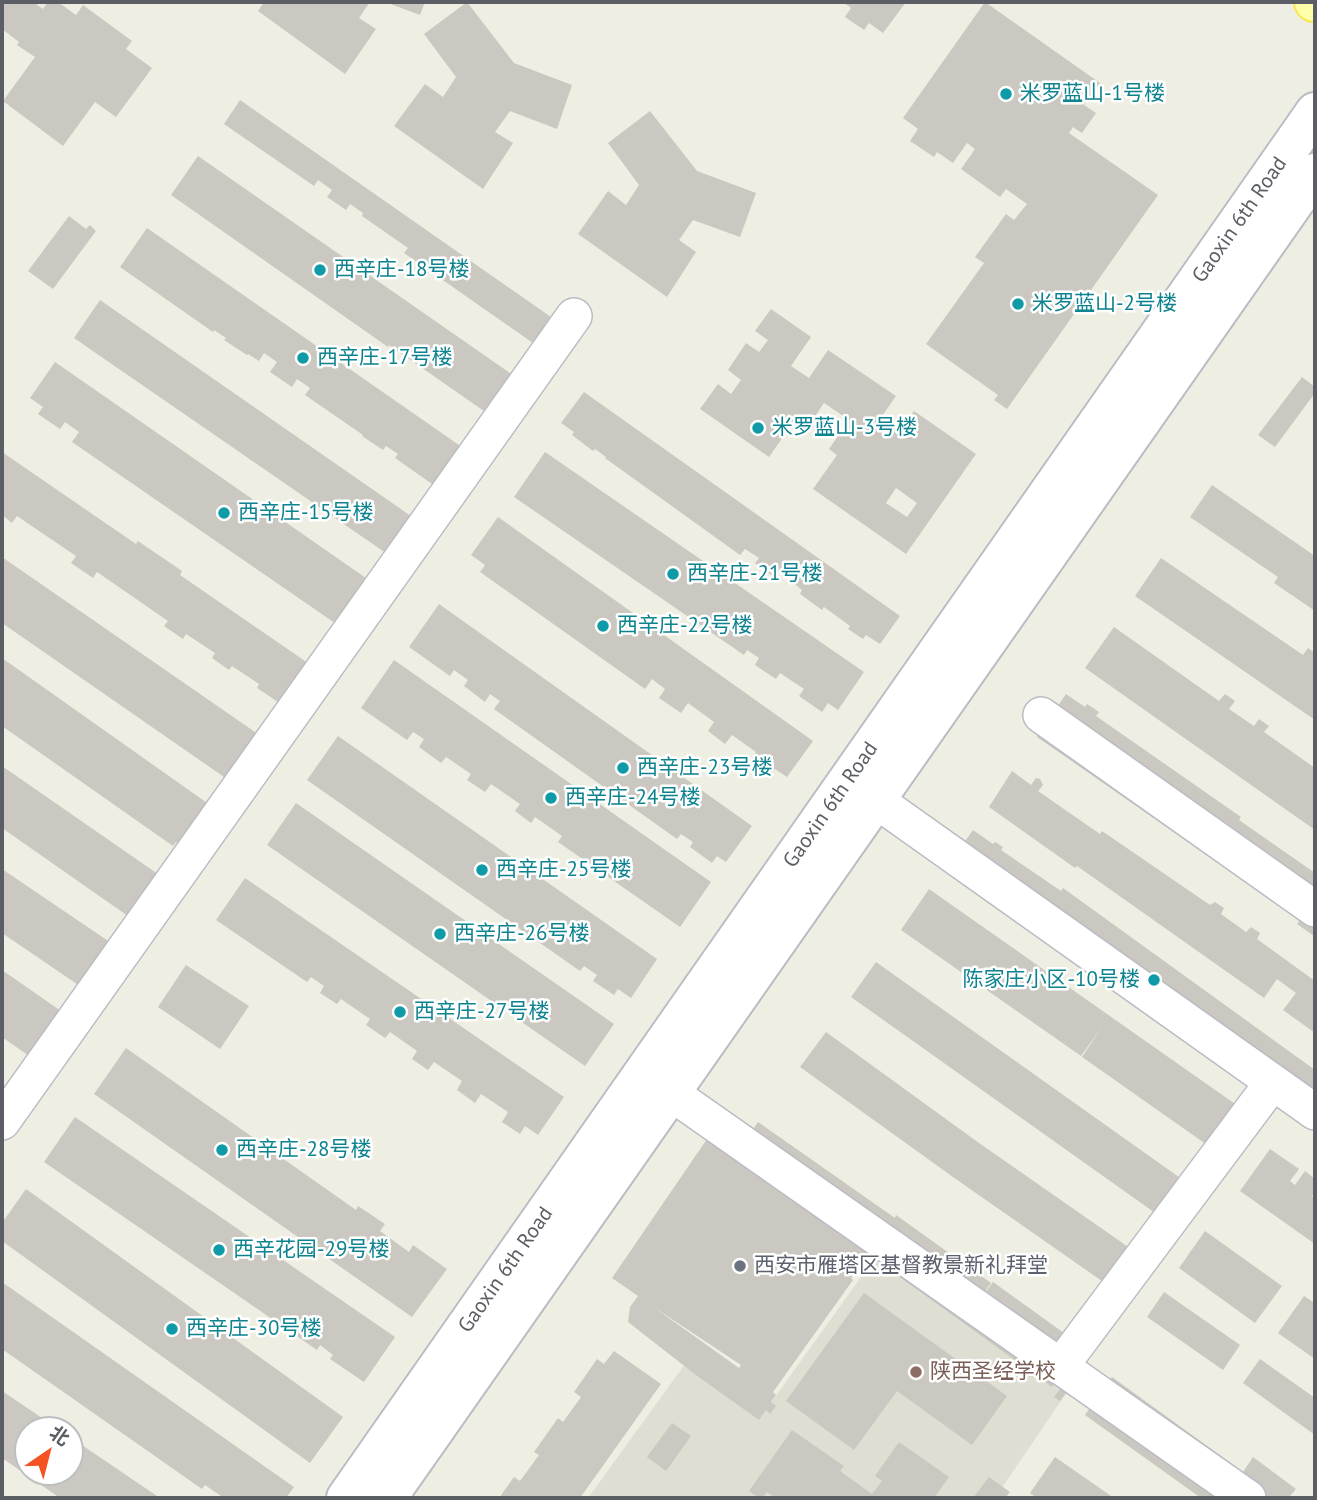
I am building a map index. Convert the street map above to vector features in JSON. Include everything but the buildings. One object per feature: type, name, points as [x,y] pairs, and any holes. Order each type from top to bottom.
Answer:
[{"type":"street","name":"Gaoxin 6th Road","points":[[387,1498],[671,1093],[862,791],[1315,112]]},
{"type":"street","name":"Gaoxin 6th Road","points":[[346,1498],[1315,173]]},
{"type":"street","points":[[2,1122],[574,316]]},
{"type":"street","points":[[1041,715],[1315,909]]},
{"type":"street","points":[[862,791],[1315,1112]]},
{"type":"street","points":[[1060,1367],[1273,1082]]},
{"type":"street","points":[[671,1093],[1248,1498]]},
{"type":"shaded area","name":"陕西圣经学校","points":[[876,1256],[1067,1392],[995,1498],[588,1498],[693,1353],[770,1404]]},
{"type":"place","name":"米罗蓝山-1号楼","points":[[1006,94]]},
{"type":"place","name":"西辛庄-18号楼","points":[[320,270]]},
{"type":"place","name":"米罗蓝山-2号楼","points":[[1018,304]]},
{"type":"place","name":"西辛庄-17号楼","points":[[303,358]]},
{"type":"place","name":"米罗蓝山-3号楼","points":[[758,428]]},
{"type":"place","name":"西辛庄-15号楼","points":[[224,513]]},
{"type":"place","name":"西辛庄-21号楼","points":[[673,574]]},
{"type":"place","name":"西辛庄-22号楼","points":[[603,626]]},
{"type":"place","name":"西辛庄-23号楼","points":[[623,768]]},
{"type":"place","name":"西辛庄-24号楼","points":[[551,798]]},
{"type":"place","name":"西辛庄-25号楼","points":[[482,870]]},
{"type":"place","name":"西辛庄-26号楼","points":[[440,934]]},
{"type":"place","name":"陈家庄小区-10号楼","points":[[1154,980]]},
{"type":"place","name":"西辛庄-27号楼","points":[[400,1012]]},
{"type":"place","name":"西辛庄-28号楼","points":[[222,1150]]},
{"type":"place","name":"西辛花园-29号楼","points":[[219,1250]]},
{"type":"place","name":"西安市雁塔区基督教景新礼拜堂","points":[[740,1266]]},
{"type":"place","name":"西辛庄-30号楼","points":[[172,1329]]},
{"type":"place","name":"陕西圣经学校","points":[[916,1372]]}]
